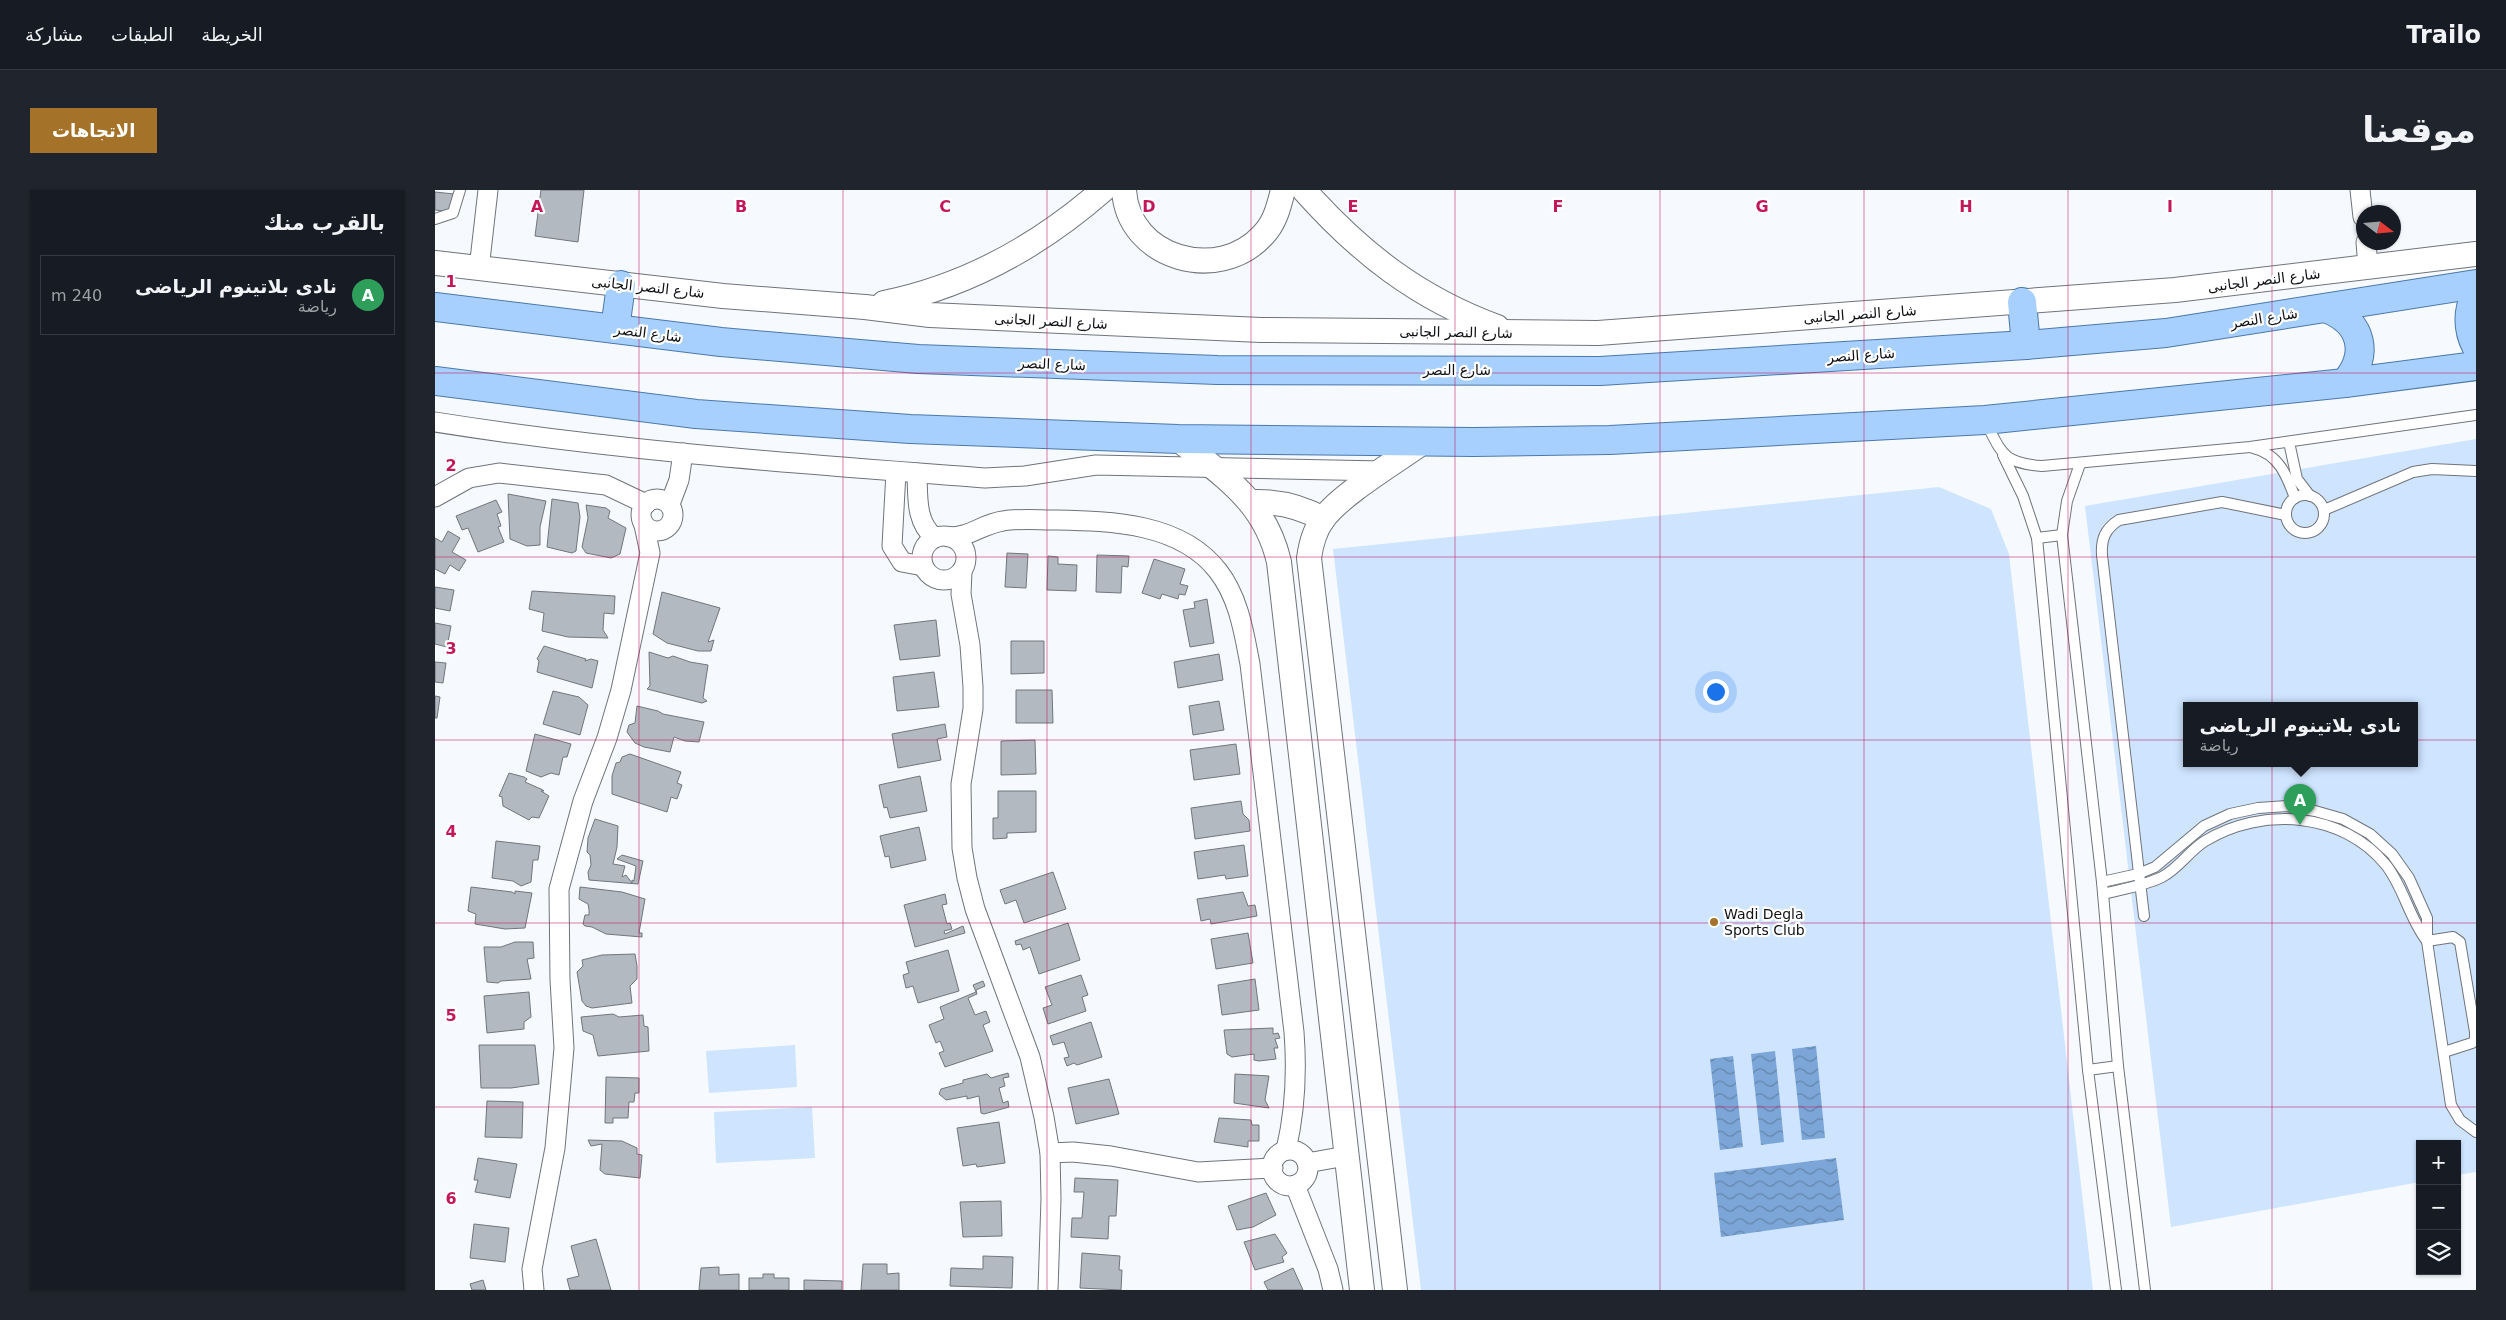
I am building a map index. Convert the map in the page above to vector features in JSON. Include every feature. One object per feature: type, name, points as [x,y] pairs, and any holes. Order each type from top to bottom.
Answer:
[{"type":"main road","name":"شارع النصر","points":[[435,307],[721,342],[918,359],[1217,370],[1600,371],[2026,345],[2166,333],[2476,284]]},
{"type":"main road","points":[[615,330],[621,285]]},
{"type":"main road","points":[[2476,293],[2470,306],[2468,320],[2470,333],[2476,346]]},
{"type":"main road","points":[[2022,302],[2026,345]]},
{"type":"main road","points":[[2327,309],[2340,314],[2350,322],[2357,334],[2360,347],[2359,360],[2354,373],[2345,383]]},
{"type":"main road","points":[[435,381],[696,414],[909,429],[1178,439],[1423,442],[1610,440],[1985,420],[2345,383],[2476,366]]},
{"type":"street","points":[[479,269],[488,190]]},
{"type":"street","points":[[865,307],[922,294],[959,282],[1004,262],[1046,237],[1103,190]]},
{"type":"street","points":[[1124,190],[1133,222],[1149,242],[1170,256],[1195,262],[1220,261],[1244,251],[1263,235],[1277,214],[1283,190]]},
{"type":"street","points":[[1305,190],[1343,233],[1381,265],[1422,293],[1457,311],[1513,333]]},
{"type":"street","points":[[2361,190],[2362,205]]},
{"type":"street","points":[[2366,250],[2367,268]]},
{"type":"street","name":"شارع النصر الجانبى","points":[[435,263],[621,285],[865,307],[930,316],[1261,330],[1598,333],[2175,290],[2476,254]]},
{"type":"street","points":[[435,422],[522,436],[683,453],[985,478],[1025,476],[1096,465],[1383,471]]},
{"type":"street","points":[[1178,439],[1252,502],[1269,530],[1279,562],[1362,1290]]},
{"type":"street","points":[[1395,1290],[1309,558],[1311,543],[1323,519],[1341,501],[1423,442]]},
{"type":"street","points":[[648,569],[674,519],[670,504],[679,480],[683,453]]},
{"type":"street","points":[[896,472],[892,546],[897,557],[902,562],[909,565],[923,566]]},
{"type":"street","points":[[435,497],[469,478],[499,473],[606,485],[645,504],[661,499],[670,504]]},
{"type":"street","points":[[917,473],[921,520],[926,530],[961,544],[965,550]]},
{"type":"street","points":[[1252,502],[1281,503],[1295,506],[1323,519]]},
{"type":"street","points":[[534,1290],[532,1269],[555,1148],[564,1048],[560,980],[559,889],[583,800],[614,717],[648,569],[649,543],[641,514],[645,504]]},
{"type":"street","points":[[962,602],[942,580],[927,573],[923,566],[922,553],[929,541],[942,537],[966,536],[994,523],[1019,519],[1108,522],[1146,528],[1185,543],[1205,557],[1219,572],[1227,586],[1244,630],[1250,664],[1294,1032],[1296,1060],[1293,1115],[1285,1150],[1276,1157],[1273,1168],[1280,1182],[1295,1185],[1304,1179],[1308,1169],[1307,1163],[1305,1158],[1297,1151],[1285,1150]]},
{"type":"street","points":[[644,525],[647,529],[658,532],[668,528]]},
{"type":"street","points":[[942,580],[957,577],[962,571],[965,565],[965,550],[977,531]]},
{"type":"street","points":[[962,571],[960,584],[970,644],[973,687],[973,710],[961,784],[962,848],[975,910],[1030,1057],[1050,1153],[1051,1199],[1048,1290]]},
{"type":"street","points":[[1050,1153],[1073,1152],[1111,1156],[1198,1172],[1273,1168]]},
{"type":"street","points":[[1307,1163],[1346,1156]]},
{"type":"street","points":[[1295,1185],[1328,1269],[1333,1290]]},
{"type":"lane","points":[[435,220],[453,214],[459,190]]},
{"type":"lane","points":[[2003,455],[2024,465],[2080,464],[2249,448],[2476,415]]},
{"type":"lane","points":[[1985,420],[2023,496],[2037,538],[2088,1070],[2116,1290]]},
{"type":"lane","points":[[2289,442],[2297,479],[2324,510],[2321,526],[2307,533],[2293,529],[2287,515],[2287,508],[2295,498],[2310,496]]},
{"type":"lane","points":[[2249,448],[2259,449],[2275,459],[2287,476],[2295,498]]},
{"type":"lane","points":[[2080,464],[2067,501],[2062,535],[2102,882],[2118,1066],[2145,1290]]},
{"type":"lane","points":[[2324,510],[2413,472],[2432,469],[2476,471]]},
{"type":"lane","points":[[2144,916],[2102,555],[2104,535],[2110,526],[2119,520],[2210,503],[2234,503],[2287,515]]},
{"type":"lane","points":[[2037,538],[2062,535]]},
{"type":"lane","points":[[2103,894],[2139,880],[2163,862],[2199,829],[2230,814],[2272,806],[2315,810],[2357,826],[2376,838],[2392,854],[2409,878],[2425,911],[2428,926],[2427,941],[2451,1105],[2460,1120],[2476,1132]]},
{"type":"lane","points":[[2313,822],[2315,810]]},
{"type":"lane","points":[[2102,882],[2139,880],[2163,876],[2204,841],[2231,828],[2263,820],[2313,822],[2346,832],[2374,852],[2396,879],[2427,941]]},
{"type":"lane","points":[[2427,941],[2453,937],[2460,942],[2475,1032],[2475,1040],[2472,1043],[2444,1052]]},
{"type":"lane","points":[[2088,1070],[2118,1066]]},
{"type":"shaded area","points":[[2476,439],[2476,1172],[2461,1174],[2461,1140],[2416,1140],[2416,1183],[2171,1227],[2085,506]]},
{"type":"shaded area","name":"Wadi Degla Sports Club","points":[[1939,487],[1991,509],[2009,554],[2093,1290],[1421,1290],[1333,549]]},
{"type":"shaded area","points":[[795,1045],[797,1087],[709,1093],[706,1051]]},
{"type":"shaded area","points":[[812,1107],[815,1158],[716,1163],[714,1112]]},
{"type":"water","points":[[1816,1046],[1825,1138],[1802,1140],[1792,1049]]},
{"type":"water","points":[[1775,1051],[1784,1142],[1761,1145],[1751,1054]]},
{"type":"water","points":[[1733,1056],[1743,1147],[1720,1150],[1710,1059]]},
{"type":"water","points":[[1836,1158],[1844,1220],[1721,1237],[1714,1173]]},
{"type":"building","points":[[541,190],[584,190],[578,242],[535,236]]},
{"type":"building","points":[[435,192],[454,194],[452,212],[435,210]]},
{"type":"building","points":[[508,494],[546,501],[540,527],[540,545],[527,546],[510,539]]},
{"type":"building","points":[[552,499],[578,503],[580,517],[576,551],[572,553],[547,547]]},
{"type":"building","points":[[496,500],[502,512],[497,514],[501,526],[498,527],[504,542],[478,552],[468,528],[462,530],[456,516]]},
{"type":"building","points":[[586,505],[606,508],[610,511],[608,518],[626,528],[620,554],[611,558],[586,553],[582,547],[588,518]]},
{"type":"building","points":[[448,531],[460,538],[452,552],[466,560],[459,571],[450,565],[445,574],[435,569],[435,538],[442,542]]},
{"type":"building","points":[[1007,553],[1028,554],[1026,588],[1005,587]]},
{"type":"building","points":[[1097,555],[1129,556],[1128,567],[1122,566],[1121,593],[1096,592]]},
{"type":"building","points":[[1048,556],[1058,557],[1058,564],[1077,565],[1076,591],[1047,590]]},
{"type":"building","points":[[1154,559],[1185,569],[1180,584],[1188,586],[1185,595],[1179,594],[1178,599],[1162,594],[1160,599],[1142,593]]},
{"type":"building","points":[[435,587],[454,590],[450,611],[435,608]]},
{"type":"building","points":[[532,591],[615,596],[614,614],[604,613],[603,630],[608,638],[568,637],[542,631],[544,613],[529,609]]},
{"type":"building","points":[[662,592],[720,608],[708,642],[714,640],[711,651],[698,651],[667,643],[653,634]]},
{"type":"building","points":[[1207,599],[1214,643],[1190,647],[1183,610],[1195,608],[1194,602]]},
{"type":"building","points":[[936,620],[940,656],[900,660],[894,625]]},
{"type":"building","points":[[435,623],[451,626],[447,647],[435,644]]},
{"type":"building","points":[[1011,641],[1044,641],[1044,673],[1011,674]]},
{"type":"building","points":[[544,646],[586,659],[585,661],[591,659],[598,661],[592,688],[537,672],[539,661],[537,659]]},
{"type":"building","points":[[649,652],[668,658],[673,656],[690,662],[708,665],[703,698],[707,701],[702,703],[647,689],[650,686]]},
{"type":"building","points":[[1219,654],[1223,680],[1178,688],[1174,662]]},
{"type":"building","points":[[435,662],[446,663],[443,683],[435,682]]},
{"type":"building","points":[[934,672],[939,707],[897,711],[893,677]]},
{"type":"building","points":[[1016,690],[1052,690],[1053,723],[1016,723]]},
{"type":"building","points":[[553,691],[579,697],[588,705],[580,735],[543,724]]},
{"type":"building","points":[[435,696],[440,697],[437,718],[435,718]]},
{"type":"building","points":[[1219,701],[1224,730],[1193,735],[1189,706]]},
{"type":"building","points":[[637,706],[663,714],[704,722],[699,742],[685,741],[674,737],[670,752],[644,747],[635,743],[627,732],[629,725],[635,723]]},
{"type":"building","points":[[945,724],[947,737],[937,739],[941,760],[898,768],[892,734]]},
{"type":"building","points":[[535,734],[571,744],[567,757],[563,757],[559,775],[551,773],[541,777],[526,771]]},
{"type":"building","points":[[1035,740],[1036,774],[1001,775],[1001,741]]},
{"type":"building","points":[[1236,744],[1240,774],[1194,780],[1190,750]]},
{"type":"building","points":[[630,754],[681,772],[677,783],[682,785],[677,799],[671,797],[667,812],[612,794],[612,776],[616,763],[620,762],[622,757]]},
{"type":"building","points":[[509,773],[524,777],[527,779],[525,782],[543,790],[541,791],[549,796],[539,818],[532,817],[529,820],[503,806],[502,797],[499,796]]},
{"type":"building","points":[[920,776],[927,811],[890,818],[887,807],[884,808],[879,785]]},
{"type":"building","points":[[998,791],[1036,791],[1036,832],[1007,833],[1007,838],[993,839],[993,818],[998,818]]},
{"type":"building","points":[[1241,801],[1243,814],[1249,820],[1250,831],[1195,839],[1191,808]]},
{"type":"building","points":[[595,819],[618,826],[617,847],[613,864],[625,866],[622,877],[626,875],[632,883],[636,866],[617,859],[622,855],[643,861],[638,884],[589,880],[588,872],[591,865],[590,855],[587,852],[588,838]]},
{"type":"building","points":[[919,827],[926,860],[891,868],[889,856],[885,857],[880,836]]},
{"type":"building","points":[[496,841],[540,846],[538,860],[533,860],[531,882],[521,886],[513,881],[492,878]]},
{"type":"building","points":[[1244,845],[1248,876],[1226,879],[1225,875],[1198,879],[1194,852]]},
{"type":"building","points":[[1053,872],[1066,909],[1024,923],[1016,900],[1005,904],[1000,890]]},
{"type":"building","points":[[471,887],[512,892],[515,894],[515,891],[532,893],[525,928],[505,929],[475,924],[476,914],[468,911]]},
{"type":"building","points":[[580,887],[622,892],[645,899],[639,933],[642,933],[642,937],[606,934],[592,927],[585,926],[583,924],[585,915],[589,915],[589,910],[588,904],[579,899]]},
{"type":"building","points":[[1243,892],[1248,906],[1255,905],[1257,916],[1211,924],[1210,919],[1201,921],[1197,899]]},
{"type":"building","points":[[945,894],[947,904],[942,905],[947,924],[950,923],[952,929],[944,931],[945,934],[963,926],[965,933],[915,947],[904,905]]},
{"type":"building","points":[[1068,923],[1080,960],[1039,974],[1030,947],[1023,950],[1021,944],[1016,945],[1015,941]]},
{"type":"building","points":[[1248,933],[1253,963],[1216,969],[1211,939]]},
{"type":"building","points":[[515,942],[533,942],[534,958],[527,959],[531,979],[501,981],[498,983],[487,982],[484,947],[501,947]]},
{"type":"building","points":[[948,950],[959,991],[918,1003],[913,986],[906,988],[903,975],[909,973],[906,962]]},
{"type":"building","points":[[635,954],[637,979],[630,986],[632,1003],[592,1008],[586,1006],[582,1001],[577,972],[583,966],[582,960],[602,955]]},
{"type":"building","points":[[1081,975],[1088,995],[1082,997],[1086,1011],[1048,1024],[1043,1008],[1052,1005],[1045,987]]},
{"type":"building","points":[[1255,979],[1259,1010],[1222,1015],[1218,985]]},
{"type":"building","points":[[983,981],[985,986],[976,990],[977,994],[968,998],[975,1015],[986,1011],[990,1022],[983,1025],[993,1051],[945,1067],[939,1053],[944,1051],[940,1041],[936,1043],[929,1025],[944,1019],[940,1007],[976,992],[973,985]]},
{"type":"building","points":[[529,992],[531,1017],[524,1022],[524,1029],[487,1033],[484,996]]},
{"type":"building","points":[[613,1014],[619,1017],[643,1015],[644,1026],[648,1027],[649,1051],[598,1056],[593,1035],[583,1031],[581,1017]]},
{"type":"building","points":[[1091,1022],[1102,1057],[1077,1065],[1074,1063],[1067,1066],[1064,1058],[1069,1057],[1064,1042],[1053,1045],[1050,1036]]},
{"type":"building","points":[[1273,1028],[1273,1034],[1278,1033],[1280,1038],[1275,1039],[1278,1048],[1274,1048],[1276,1059],[1259,1061],[1254,1060],[1254,1054],[1232,1057],[1227,1054],[1224,1030]]},
{"type":"building","points":[[479,1045],[535,1045],[539,1084],[511,1088],[481,1088]]},
{"type":"building","points":[[1008,1073],[1009,1077],[1003,1078],[1005,1086],[999,1088],[1003,1103],[1008,1101],[1009,1107],[984,1114],[981,1113],[979,1096],[967,1099],[967,1096],[946,1100],[939,1094],[941,1089],[963,1083],[963,1080],[987,1074],[991,1078]]},
{"type":"building","points":[[1235,1074],[1269,1076],[1265,1100],[1269,1108],[1234,1103]]},
{"type":"building","points":[[606,1077],[639,1078],[639,1093],[635,1093],[634,1102],[629,1102],[628,1118],[613,1118],[613,1123],[605,1123]]},
{"type":"building","points":[[1109,1079],[1119,1114],[1076,1124],[1068,1088]]},
{"type":"building","points":[[487,1101],[523,1102],[522,1138],[485,1137]]},
{"type":"building","points":[[1219,1118],[1251,1120],[1252,1125],[1259,1125],[1259,1141],[1248,1141],[1248,1147],[1214,1142]]},
{"type":"building","points":[[999,1122],[1005,1163],[977,1167],[976,1164],[963,1166],[957,1128]]},
{"type":"building","points":[[588,1140],[622,1141],[637,1148],[637,1154],[642,1155],[640,1178],[605,1174],[600,1170],[602,1144],[591,1146]]},
{"type":"building","points":[[478,1158],[517,1164],[510,1198],[475,1192],[478,1180],[474,1180]]},
{"type":"building","points":[[1075,1178],[1118,1180],[1116,1216],[1109,1216],[1108,1239],[1071,1237],[1072,1218],[1082,1218],[1084,1192],[1074,1192]]},
{"type":"building","points":[[1266,1193],[1276,1215],[1253,1227],[1237,1230],[1228,1206]]},
{"type":"building","points":[[1001,1201],[1002,1236],[963,1237],[960,1202]]},
{"type":"building","points":[[474,1224],[509,1228],[505,1262],[470,1258]]},
{"type":"building","points":[[1275,1234],[1287,1253],[1282,1257],[1284,1262],[1255,1270],[1244,1242]]},
{"type":"building","points":[[596,1239],[611,1290],[570,1290],[567,1279],[579,1276],[571,1246]]},
{"type":"building","points":[[1082,1253],[1120,1256],[1119,1270],[1122,1270],[1121,1290],[1080,1288]]},
{"type":"building","points":[[983,1256],[1013,1257],[1012,1288],[950,1286],[951,1268],[983,1269]]},
{"type":"building","points":[[863,1264],[887,1264],[887,1274],[899,1273],[899,1290],[861,1290]]},
{"type":"building","points":[[719,1267],[719,1275],[739,1274],[739,1290],[699,1290],[701,1268]]},
{"type":"building","points":[[1293,1268],[1303,1290],[1268,1290],[1264,1282]]},
{"type":"building","points":[[763,1274],[774,1274],[774,1278],[789,1278],[789,1290],[749,1290],[749,1278],[763,1278]]},
{"type":"building","points":[[483,1280],[486,1290],[472,1290],[470,1284]]},
{"type":"building","points":[[804,1280],[842,1281],[842,1290],[804,1290]]},
{"type":"place","name":"نادى بلاتينوم الرياضى","points":[[2300,825]]},
{"type":"place","name":"Wadi Degla Sports Club","points":[[1714,922]]}]
